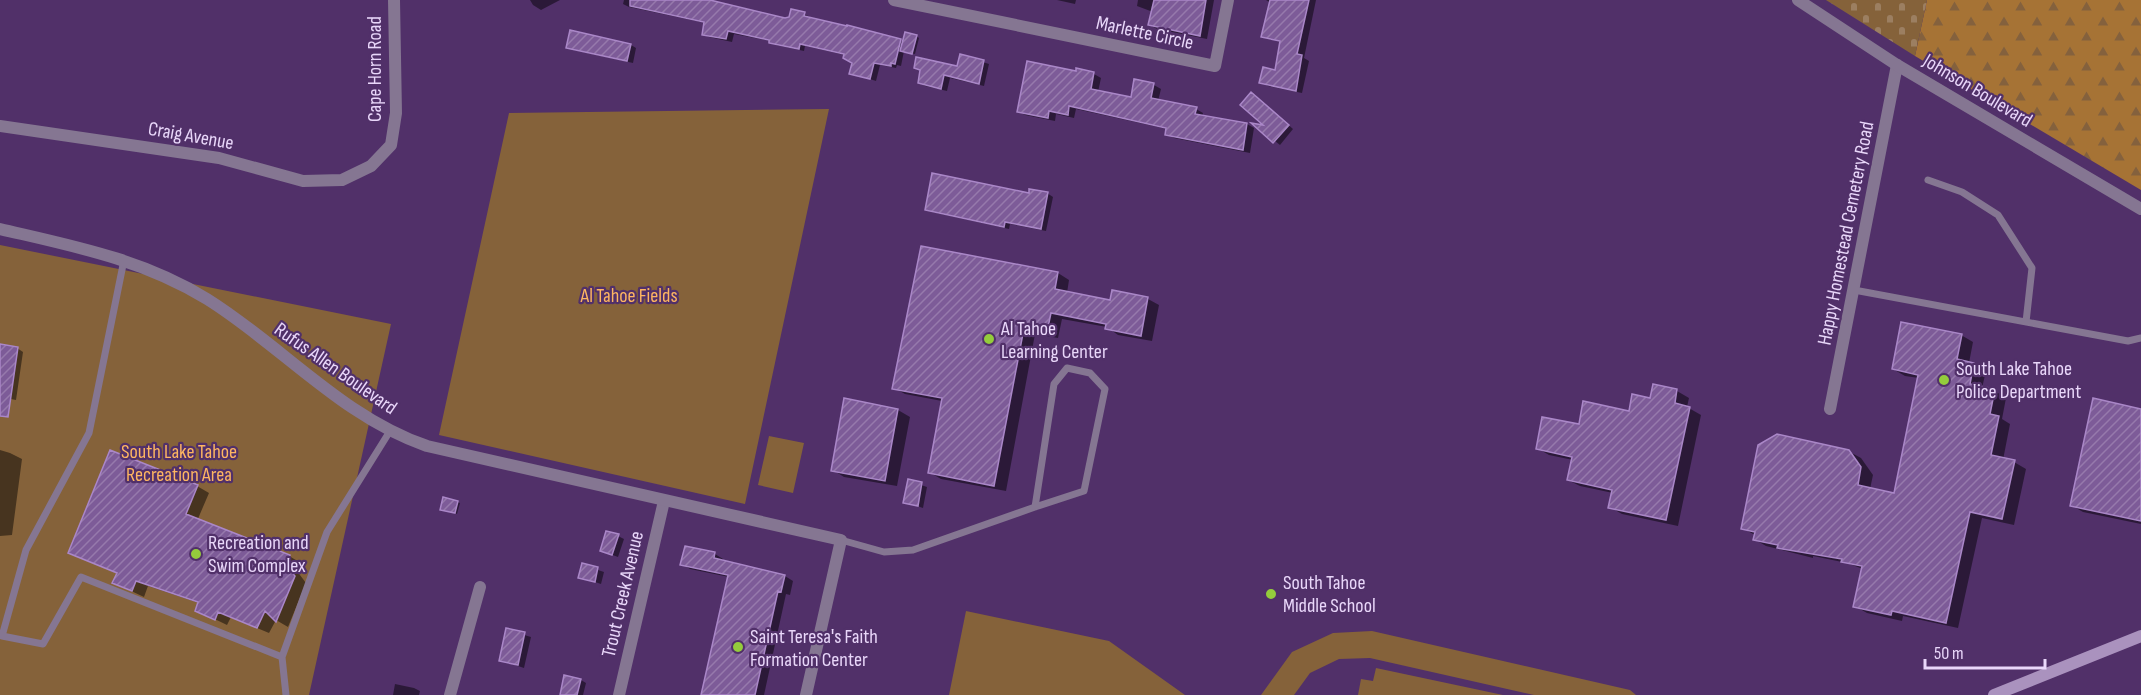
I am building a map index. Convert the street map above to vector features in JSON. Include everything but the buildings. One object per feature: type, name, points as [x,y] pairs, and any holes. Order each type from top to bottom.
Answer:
[{"type":"main road","points":[[1994,695],[2141,636]]},
{"type":"street","name":"Cape Horn Road","points":[[371,166],[391,145],[396,113],[394,0]]},
{"type":"street","name":"Marlette Circle","points":[[894,0],[930,3],[1215,66],[1228,0]]},
{"type":"street","name":"Johnson Boulevard","points":[[1798,0],[1898,65],[2141,209]]},
{"type":"street","name":"Happy Homestead Cemetery Road","points":[[1830,409],[1898,65]]},
{"type":"street","name":"Craig Avenue","points":[[0,126],[219,158],[303,181],[342,180],[371,166]]},
{"type":"street","name":"Rufus Allen Boulevard","points":[[0,229],[124,260],[165,276],[209,300],[349,406],[390,431],[427,446],[840,540]]},
{"type":"street","name":"Trout Creek Avenue","points":[[619,695],[664,501]]},
{"type":"street","points":[[806,695],[840,540]]},
{"type":"street","points":[[450,695],[480,587]]},
{"type":"lane","points":[[1928,180],[1962,192],[1998,215],[2032,268],[2026,322]]},
{"type":"lane","points":[[124,260],[89,433],[26,550],[2,636],[43,644],[81,577],[282,657]]},
{"type":"lane","points":[[1854,290],[2128,341],[2141,338]]},
{"type":"lane","points":[[840,540],[884,552],[913,550],[1084,491],[1105,389],[1090,373],[1067,368],[1054,384],[1035,507]]},
{"type":"lane","points":[[286,695],[282,657],[327,532],[390,431]]},
{"type":"green space","points":[[1826,0],[1927,0],[1915,56]]},
{"type":"green space","points":[[1927,0],[2141,0],[2141,190],[1915,56]]},
{"type":"green space","name":"Al Tahoe Fields","points":[[829,109],[745,504],[439,435],[509,113]]},
{"type":"green space","name":"South Lake Tahoe Recreation Area","points":[[0,245],[391,324],[309,695],[0,695]]},
{"type":"green space","points":[[769,436],[804,443],[793,493],[758,485]]},
{"type":"green space","points":[[966,611],[1109,641],[1185,695],[949,695]]},
{"type":"green space","points":[[1372,631],[1630,690],[1636,695],[1534,695],[1370,658],[1339,659],[1310,673],[1294,695],[1261,695],[1292,652],[1333,633]]},
{"type":"green space","points":[[1376,668],[1503,695],[1358,695],[1361,679],[1373,681]]},
{"type":"place","name":"Al Tahoe Learning Center","points":[[989,339]]},
{"type":"place","name":"South Lake Tahoe Police Department","points":[[1944,380]]},
{"type":"place","name":"Recreation and Swim Complex","points":[[196,554]]},
{"type":"place","name":"South Tahoe Middle School","points":[[1271,594]]},
{"type":"place","name":"Saint Teresa's Faith Formation Center","points":[[738,647]]}]
